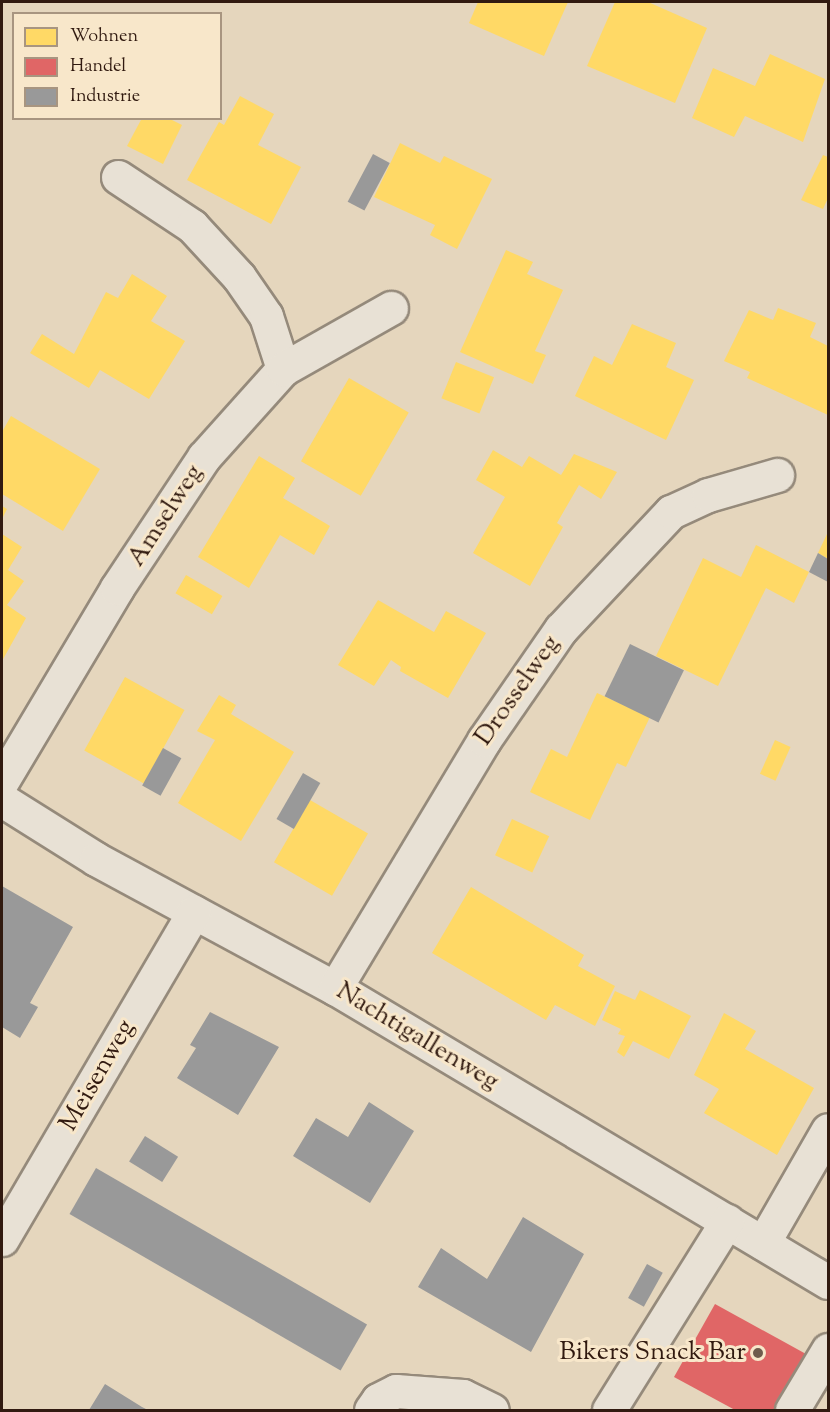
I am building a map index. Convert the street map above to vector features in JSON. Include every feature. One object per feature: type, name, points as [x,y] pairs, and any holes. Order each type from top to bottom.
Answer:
[{"type":"street","points":[[118,177],[192,226],[240,277],[266,316],[283,369]]},
{"type":"street","name":"Amselweg","points":[[2,781],[117,588],[204,457],[283,369],[391,308]]},
{"type":"street","name":"Drosselweg","points":[[335,988],[484,740],[561,629],[671,512],[708,495],[777,475]]},
{"type":"street","name":"Nachtigallenweg","points":[[2,800],[96,859],[335,988],[828,1282]]},
{"type":"street","name":"Meisenweg","points":[[2,1239],[194,912]]},
{"type":"street","points":[[763,1243],[828,1130]]},
{"type":"street","points":[[609,1410],[727,1221]]},
{"type":"street","points":[[792,1410],[828,1350]]},
{"type":"street","points":[[370,1410],[378,1400],[396,1391],[463,1396],[492,1410]]},
{"type":"building: Wohnen","points":[[478,2],[568,2],[544,56],[469,23]]},
{"type":"building: Wohnen","points":[[615,2],[648,2],[707,28],[675,103],[587,66]]},
{"type":"building: Wohnen","points":[[770,54],[825,79],[803,142],[745,116],[734,137],[692,118],[713,68],[755,86]]},
{"type":"building: Wohnen","points":[[240,96],[274,114],[258,145],[301,167],[271,224],[187,180],[219,122],[224,125]]},
{"type":"building: Wohnen","points":[[141,120],[172,120],[182,125],[163,164],[127,146]]},
{"type":"building: Wohnen","points":[[400,143],[440,163],[444,156],[492,179],[457,249],[430,235],[435,225],[374,197]]},
{"type":"building: Wohnen","points":[[823,155],[828,157],[828,198],[823,209],[801,200]]},
{"type":"building: Wohnen","points":[[506,250],[533,262],[527,274],[563,290],[535,351],[546,355],[533,384],[460,352]]},
{"type":"building: Wohnen","points":[[132,274],[167,296],[151,321],[185,341],[149,399],[100,370],[89,388],[30,353],[42,334],[74,354],[106,292],[118,298]]},
{"type":"building: Wohnen","points":[[778,308],[816,323],[810,337],[828,346],[828,415],[747,378],[750,372],[724,361],[749,310],[773,320]]},
{"type":"building: Wohnen","points":[[632,324],[676,343],[666,367],[694,380],[666,440],[575,396],[594,356],[612,365]]},
{"type":"building: Wohnen","points":[[456,362],[494,377],[479,414],[441,398]]},
{"type":"building: Wohnen","points":[[349,378],[409,412],[361,496],[301,461]]},
{"type":"building: Wohnen","points":[[11,416],[100,469],[63,531],[2,494],[2,432]]},
{"type":"building: Wohnen","points":[[493,450],[522,467],[529,456],[561,475],[574,454],[617,472],[601,499],[579,485],[557,523],[563,527],[530,586],[473,553],[505,497],[476,480]]},
{"type":"building: Wohnen","points":[[259,456],[295,478],[283,498],[330,526],[314,555],[280,535],[249,588],[198,557]]},
{"type":"building: Wohnen","points":[[2,506],[7,509],[2,519]]},
{"type":"building: Wohnen","points":[[828,532],[828,559],[818,553]]},
{"type":"building: Wohnen","points":[[2,534],[22,547],[8,570],[24,581],[7,605],[26,618],[2,661]]},
{"type":"building: Wohnen","points":[[756,545],[809,572],[794,603],[766,588],[718,686],[656,656],[703,558],[741,577]]},
{"type":"building: Wohnen","points":[[186,575],[222,596],[212,614],[176,593]]},
{"type":"building: Wohnen","points":[[378,600],[434,632],[446,611],[486,633],[448,698],[400,671],[401,667],[391,660],[374,686],[338,665]]},
{"type":"building: Wohnen","points":[[125,677],[184,710],[144,783],[84,750]]},
{"type":"building: Wohnen","points":[[597,693],[650,717],[626,767],[617,763],[590,820],[530,792],[551,749],[567,757]]},
{"type":"building: Wohnen","points":[[219,695],[236,705],[231,714],[294,752],[241,841],[178,803],[215,740],[197,731]]},
{"type":"building: Wohnen","points":[[775,740],[791,747],[775,781],[760,774]]},
{"type":"building: Wohnen","points":[[310,800],[368,834],[332,896],[274,862]]},
{"type":"building: Wohnen","points":[[512,819],[549,836],[532,873],[495,855]]},
{"type":"building: Wohnen","points":[[471,887],[584,955],[578,966],[615,986],[595,1026],[555,1005],[546,1020],[432,953]]},
{"type":"building: Wohnen","points":[[640,990],[691,1016],[669,1059],[633,1041],[624,1057],[617,1052],[625,1036],[618,1034],[621,1029],[602,1020],[615,991],[635,1000]]},
{"type":"building: Wohnen","points":[[724,1013],[756,1031],[745,1049],[814,1088],[777,1155],[704,1113],[719,1089],[694,1075]]},
{"type":"building: Handel","points":[[715,1304],[806,1354],[774,1410],[735,1410],[674,1377]]},
{"type":"building: Industrie","points":[[373,154],[390,163],[364,211],[348,202]]},
{"type":"building: Industrie","points":[[818,553],[828,559],[828,582],[809,572]]},
{"type":"building: Industrie","points":[[630,644],[684,670],[659,722],[605,696]]},
{"type":"building: Industrie","points":[[163,748],[181,758],[161,796],[142,786]]},
{"type":"building: Industrie","points":[[303,773],[320,783],[294,829],[276,819]]},
{"type":"building: Industrie","points":[[2,886],[73,927],[30,1003],[38,1007],[20,1038],[2,1027]]},
{"type":"building: Industrie","points":[[210,1012],[279,1047],[238,1115],[177,1078],[196,1048],[190,1045]]},
{"type":"building: Industrie","points":[[369,1102],[414,1131],[370,1203],[293,1156],[316,1118],[348,1137]]},
{"type":"building: Industrie","points":[[145,1136],[178,1157],[162,1182],[129,1161]]},
{"type":"building: Industrie","points":[[96,1168],[367,1324],[341,1370],[70,1214]]},
{"type":"building: Industrie","points":[[523,1217],[584,1254],[531,1352],[418,1287],[441,1248],[487,1279]]},
{"type":"building: Industrie","points":[[647,1264],[663,1273],[644,1307],[628,1298]]},
{"type":"building: Industrie","points":[[105,1384],[142,1407],[148,1410],[89,1410]]},
{"type":"place","name":"Bikers Snack Bar","points":[[758,1353]]}]
